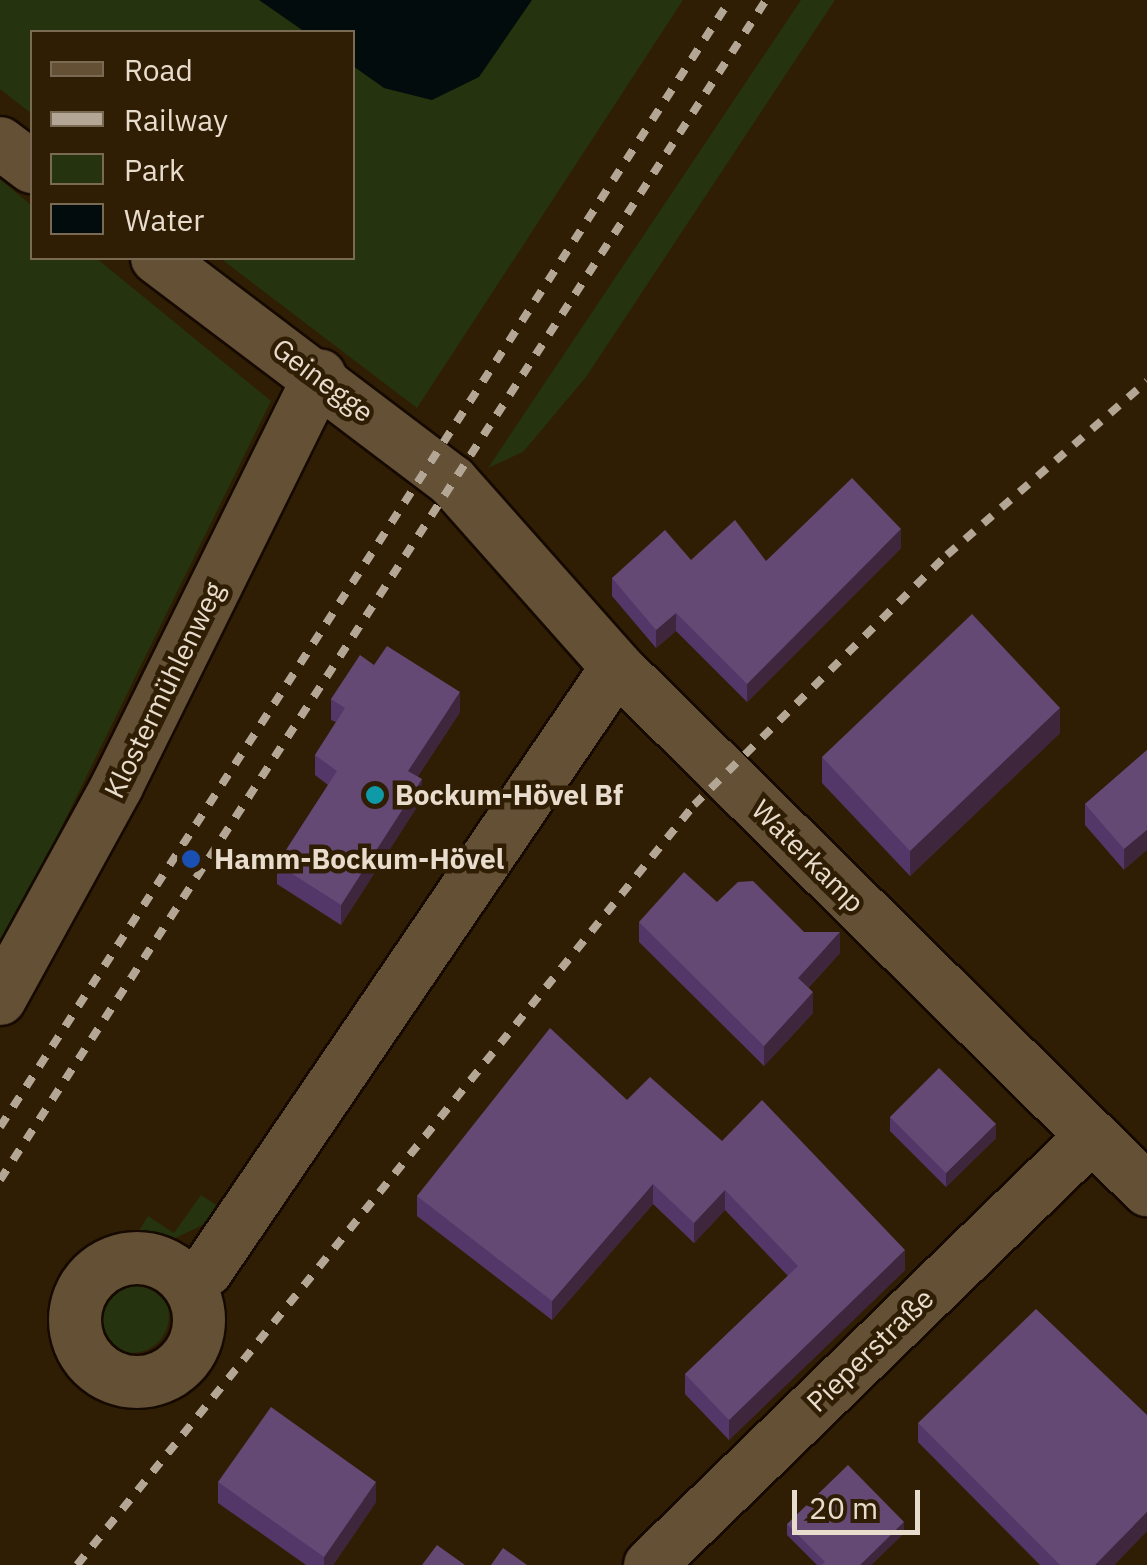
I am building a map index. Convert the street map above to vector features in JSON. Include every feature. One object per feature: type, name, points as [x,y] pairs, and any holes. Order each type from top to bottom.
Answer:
[{"type":"street","points":[[0,143],[30,166]]},
{"type":"street","name":"Geinegge","points":[[160,260],[320,376],[482,510]]},
{"type":"street","name":"Klostermühlenweg","points":[[0,998],[117,786],[320,376]]},
{"type":"street","name":"Waterkamp","points":[[482,510],[617,667],[1147,1190]]},
{"type":"street","points":[[187,1281],[208,1270],[617,667]]},
{"type":"street","name":"Pieperstraße","points":[[650,1565],[1092,1136]]},
{"type":"green space","points":[[0,0],[683,0],[417,408],[223,260],[355,260],[355,30],[30,30],[30,112],[0,89]]},
{"type":"green space","points":[[801,0],[835,0],[586,377],[523,452],[488,468]]},
{"type":"green space","points":[[0,179],[30,204],[30,260],[98,260],[271,401],[0,952]]},
{"type":"green space","points":[[201,1195],[228,1213],[169,1241],[137,1234],[148,1216],[174,1233]]},
{"type":"green space","points":[[132,1279],[158,1290],[169,1316],[158,1342],[132,1353],[106,1342],[95,1316],[106,1290]]},
{"type":"water","points":[[259,0],[532,0],[479,77],[432,100],[384,88],[355,67],[355,30],[302,30]]},
{"type":"building","points":[[852,478],[901,529],[747,684],[676,613],[656,630],[612,578],[665,530],[691,560],[735,520],[766,561]]},
{"type":"building","points":[[972,614],[1060,708],[910,851],[822,757]]},
{"type":"building","name":"Bockum-Hövel Bf","points":[[387,646],[460,692],[408,771],[422,779],[341,905],[277,864],[337,771],[315,755],[345,708],[331,699],[360,655],[374,665]]},
{"type":"building","points":[[1147,750],[1147,830],[1124,849],[1085,804]]},
{"type":"building","points":[[684,872],[717,902],[738,882],[753,881],[804,932],[840,932],[798,978],[813,992],[764,1046],[639,922]]},
{"type":"building","points":[[550,1028],[627,1100],[650,1077],[722,1141],[762,1100],[905,1250],[729,1420],[685,1374],[798,1266],[725,1190],[694,1223],[653,1184],[552,1301],[417,1196]]},
{"type":"building","points":[[939,1068],[996,1124],[946,1173],[890,1117]]},
{"type":"building","points":[[1036,1309],[1147,1415],[1147,1512],[1095,1565],[1060,1565],[918,1423]]},
{"type":"building","points":[[271,1407],[376,1482],[324,1557],[218,1482]]},
{"type":"building","points":[[848,1465],[904,1522],[860,1565],[821,1565],[825,1562],[787,1524]]},
{"type":"building","points":[[437,1545],[465,1565],[422,1565]]},
{"type":"building","points":[[503,1548],[527,1565],[491,1565]]},
{"type":"railway","points":[[0,1127],[730,0]]},
{"type":"railway","points":[[0,1180],[766,0]]},
{"type":"railway","points":[[77,1565],[694,805],[947,555],[1147,381]]},
{"type":"place","name":"Bockum-Hövel Bf","points":[[375,795]]},
{"type":"place","name":"Hamm-Bockum-Hövel","points":[[191,859]]}]
